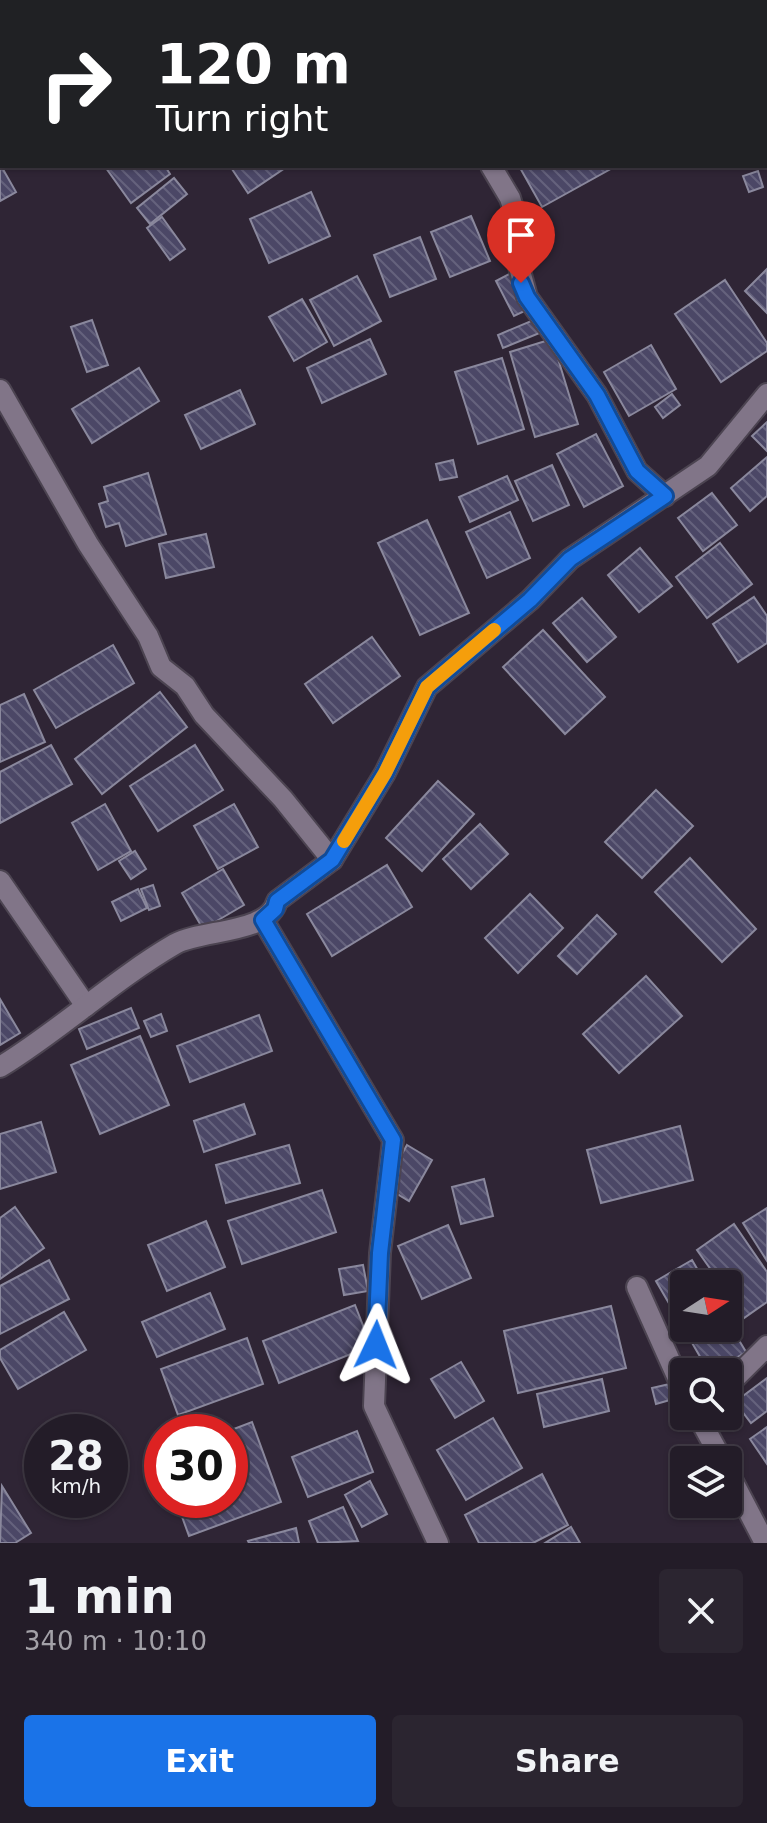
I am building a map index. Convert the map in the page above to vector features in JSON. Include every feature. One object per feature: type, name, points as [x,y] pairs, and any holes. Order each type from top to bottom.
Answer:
[{"type":"street","points":[[492,168],[510,198],[519,227],[518,263],[527,297],[597,395],[637,471],[665,496]]},
{"type":"street","points":[[0,390],[88,544],[148,636],[161,667],[185,686],[204,715],[283,799],[332,860]]},
{"type":"street","points":[[0,1067],[42,1041],[86,1006],[178,942],[263,920],[275,909],[277,901],[332,860],[385,773],[427,687],[530,600],[570,559],[708,466],[767,394]]},
{"type":"street","points":[[0,881],[86,1006]]},
{"type":"street","points":[[263,920],[393,1140],[380,1253],[374,1406],[438,1543]]},
{"type":"street","points":[[637,1287],[670,1361]]},
{"type":"street","points":[[742,1371],[767,1346]]},
{"type":"street","points":[[742,1499],[765,1543]]},
{"type":"building","points":[[0,168],[2,168],[16,192],[0,201]]},
{"type":"building","points":[[106,168],[166,168],[170,174],[131,203]]},
{"type":"building","points":[[231,168],[285,168],[248,193]]},
{"type":"building","points":[[520,168],[612,168],[542,207]]},
{"type":"building","points":[[758,171],[763,187],[749,192],[743,176]]},
{"type":"building","points":[[174,178],[187,194],[150,224],[137,208]]},
{"type":"building","points":[[311,192],[330,236],[269,263],[250,219]]},
{"type":"building","points":[[471,216],[490,261],[450,277],[431,232]]},
{"type":"building","points":[[162,217],[185,249],[170,260],[147,228]]},
{"type":"building","points":[[420,237],[436,279],[390,297],[374,255]]},
{"type":"building","points":[[767,269],[767,313],[745,291]]},
{"type":"building","points":[[513,272],[531,308],[514,316],[496,281]]},
{"type":"building","points":[[357,276],[381,321],[334,346],[310,300]]},
{"type":"building","points":[[725,280],[767,343],[767,351],[721,382],[675,314]]},
{"type":"building","points":[[302,299],[327,342],[294,361],[269,317]]},
{"type":"building","points":[[536,319],[542,332],[503,348],[498,335]]},
{"type":"building","points":[[92,320],[108,365],[87,372],[71,327]]},
{"type":"building","points":[[370,339],[386,374],[322,403],[307,368]]},
{"type":"building","points":[[552,339],[578,424],[535,437],[510,352]]},
{"type":"building","points":[[651,345],[676,389],[629,416],[604,372]]},
{"type":"building","points":[[502,358],[524,429],[478,444],[455,372]]},
{"type":"building","points":[[139,368],[159,401],[92,443],[72,409]]},
{"type":"building","points":[[240,390],[255,424],[201,449],[185,415]]},
{"type":"building","points":[[672,394],[680,405],[663,418],[655,407]]},
{"type":"building","points":[[767,422],[767,451],[752,436]]},
{"type":"building","points":[[596,434],[623,486],[584,507],[557,454]]},
{"type":"building","points":[[767,457],[767,496],[750,511],[731,488]]},
{"type":"building","points":[[453,460],[457,477],[440,480],[436,464]]},
{"type":"building","points":[[552,465],[569,505],[533,521],[515,481]]},
{"type":"building","points":[[148,473],[166,534],[126,546],[119,523],[106,527],[99,504],[108,501],[104,487]]},
{"type":"building","points":[[507,476],[518,500],[470,522],[459,497]]},
{"type":"building","points":[[712,493],[737,525],[703,551],[678,518]]},
{"type":"building","points":[[510,512],[530,558],[487,578],[466,532]]},
{"type":"building","points":[[427,520],[469,613],[420,635],[378,543]]},
{"type":"building","points":[[206,534],[214,567],[166,578],[159,544]]},
{"type":"building","points":[[720,543],[752,584],[707,618],[676,577]]},
{"type":"building","points":[[640,548],[672,586],[639,612],[608,575]]},
{"type":"building","points":[[754,597],[767,616],[767,643],[738,662],[713,624]]},
{"type":"building","points":[[582,598],[616,637],[587,662],[553,623]]},
{"type":"building","points":[[543,630],[605,697],[565,734],[503,667]]},
{"type":"building","points":[[372,637],[400,676],[333,723],[305,684]]},
{"type":"building","points":[[113,645],[134,683],[56,728],[34,690]]},
{"type":"building","points":[[160,692],[187,727],[102,794],[75,759]]},
{"type":"building","points":[[24,694],[45,742],[0,762],[0,705]]},
{"type":"building","points":[[51,745],[72,784],[0,823],[0,772]]},
{"type":"building","points":[[195,745],[223,790],[158,831],[130,786]]},
{"type":"building","points":[[438,781],[474,814],[422,871],[386,838]]},
{"type":"building","points":[[656,790],[693,826],[642,878],[605,842]]},
{"type":"building","points":[[105,804],[131,851],[98,870],[72,823]]},
{"type":"building","points":[[234,804],[258,847],[218,869],[194,826]]},
{"type":"building","points":[[480,824],[508,854],[471,889],[443,859]]},
{"type":"building","points":[[135,851],[146,869],[131,879],[119,861]]},
{"type":"building","points":[[690,858],[756,929],[722,962],[655,892]]},
{"type":"building","points":[[387,865],[412,907],[332,956],[307,914]]},
{"type":"building","points":[[223,869],[244,905],[203,929],[182,893]]},
{"type":"building","points":[[153,885],[160,906],[149,910],[141,889]]},
{"type":"building","points":[[138,889],[147,908],[121,921],[112,902]]},
{"type":"building","points":[[530,894],[563,928],[518,973],[485,938]]},
{"type":"building","points":[[597,915],[616,934],[577,974],[558,956]]},
{"type":"building","points":[[646,976],[682,1016],[619,1073],[583,1034]]},
{"type":"building","points":[[0,999],[20,1033],[0,1045]]},
{"type":"building","points":[[131,1008],[139,1028],[87,1049],[79,1029]]},
{"type":"building","points":[[161,1014],[167,1031],[151,1037],[144,1021]]},
{"type":"building","points":[[259,1015],[272,1051],[190,1082],[177,1046]]},
{"type":"building","points":[[140,1036],[169,1105],[100,1134],[71,1065]]},
{"type":"building","points":[[244,1104],[255,1134],[204,1152],[194,1121]]},
{"type":"building","points":[[41,1122],[56,1172],[0,1189],[0,1134]]},
{"type":"building","points":[[680,1126],[693,1180],[601,1203],[587,1150]]},
{"type":"building","points":[[289,1145],[300,1183],[226,1203],[216,1165]]},
{"type":"building","points":[[407,1145],[432,1160],[409,1201],[384,1186]]},
{"type":"building","points":[[484,1179],[493,1216],[461,1224],[452,1187]]},
{"type":"building","points":[[322,1190],[336,1232],[242,1264],[228,1221]]},
{"type":"building","points":[[15,1207],[44,1248],[0,1279],[0,1218]]},
{"type":"building","points":[[767,1208],[767,1261],[743,1223]]},
{"type":"building","points":[[206,1221],[225,1267],[167,1291],[148,1245]]},
{"type":"building","points":[[734,1224],[767,1272],[767,1302],[744,1318],[742,1270],[711,1270],[697,1250]]},
{"type":"building","points":[[448,1225],[471,1278],[422,1299],[398,1246]]},
{"type":"building","points":[[49,1260],[69,1299],[0,1334],[0,1286]]},
{"type":"building","points":[[692,1260],[698,1270],[675,1270]]},
{"type":"building","points":[[363,1265],[368,1291],[344,1295],[339,1269]]},
{"type":"building","points":[[670,1273],[670,1305],[656,1281]]},
{"type":"building","points":[[210,1293],[225,1329],[157,1357],[142,1322]]},
{"type":"building","points":[[355,1305],[371,1346],[279,1383],[263,1341]]},
{"type":"building","points":[[611,1306],[626,1368],[518,1393],[504,1331]]},
{"type":"building","points":[[64,1312],[86,1350],[18,1389],[0,1358],[0,1350]]},
{"type":"building","points":[[247,1338],[263,1384],[178,1414],[161,1369]]},
{"type":"building","points":[[692,1342],[740,1342],[746,1352],[736,1358],[701,1358]]},
{"type":"building","points":[[461,1362],[484,1401],[455,1418],[431,1379]]},
{"type":"building","points":[[767,1378],[767,1411],[751,1423],[742,1411],[742,1397]]},
{"type":"building","points":[[602,1379],[609,1411],[544,1427],[537,1394]]},
{"type":"building","points":[[670,1384],[670,1400],[656,1404],[652,1388]]},
{"type":"building","points":[[493,1418],[522,1468],[466,1500],[437,1450]]},
{"type":"building","points":[[252,1422],[281,1502],[248,1514],[248,1424]]},
{"type":"building","points":[[767,1427],[767,1464],[750,1439]]},
{"type":"building","points":[[357,1431],[373,1472],[308,1497],[292,1457]]},
{"type":"building","points":[[542,1474],[568,1525],[533,1543],[479,1543],[465,1515]]},
{"type":"building","points":[[370,1481],[387,1514],[362,1527],[345,1495]]},
{"type":"building","points":[[2,1486],[31,1533],[15,1543],[0,1543]]},
{"type":"building","points":[[343,1507],[358,1541],[318,1543],[309,1521]]},
{"type":"building","points":[[182,1518],[238,1518],[189,1536]]},
{"type":"building","points":[[571,1527],[580,1543],[545,1543]]},
{"type":"building","points":[[296,1528],[299,1543],[248,1541]]},
{"type":"slow traffic","points":[[344,841],[385,773],[427,687],[494,630]]},
{"type":"route","points":[[376,1345],[380,1253],[393,1140],[263,920],[275,909],[277,901],[332,860],[385,773],[427,687],[530,600],[570,559],[618,524],[665,496],[637,471],[597,395],[550,331],[521,283]]}]
